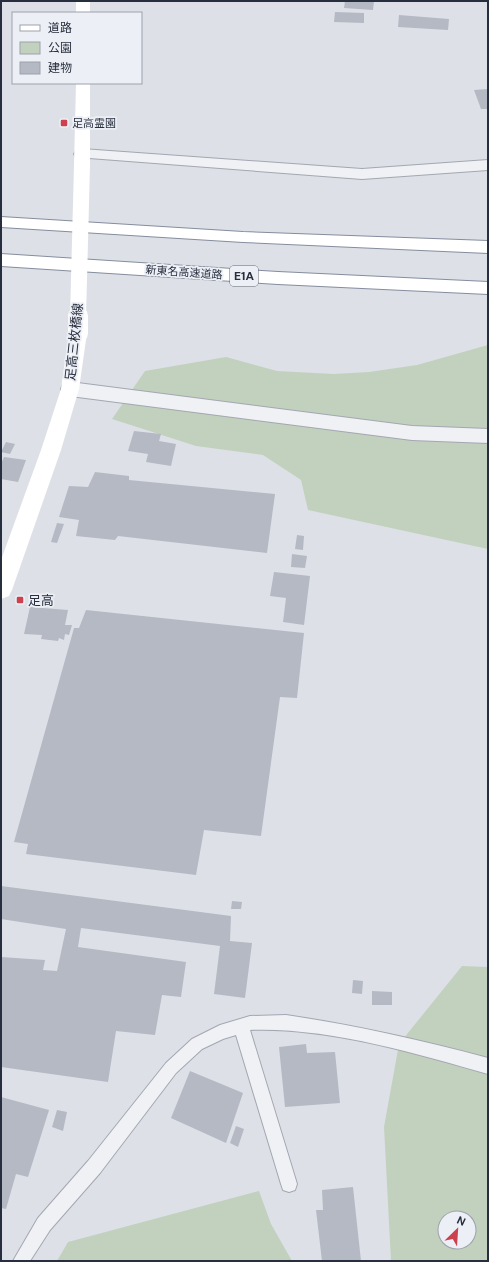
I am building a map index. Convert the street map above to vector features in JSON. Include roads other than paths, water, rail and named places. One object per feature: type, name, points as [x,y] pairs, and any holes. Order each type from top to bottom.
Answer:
[{"type":"main road","points":[[83,1],[83,12]]},
{"type":"main road","name":"足高三枚橋線","points":[[1,590],[51,450],[70,389],[78,333],[83,84]]},
{"type":"main road","points":[[1,222],[488,233]]},
{"type":"main road","points":[[1,222],[243,237],[488,247]]},
{"type":"main road","name":"新東名高速道路","points":[[1,260],[278,278],[488,288]]},
{"type":"street","points":[[82,160],[362,174],[488,165]]},
{"type":"street","points":[[70,389],[412,433],[488,436]]},
{"type":"lane","points":[[21,1261],[44,1224],[94,1167],[171,1068],[197,1044],[220,1032],[250,1024],[286,1022],[333,1029],[438,1052],[488,1066]]},
{"type":"lane","points":[[242,1026],[289,1184]]},
{"type":"place","name":"足高霊園","points":[[64,123]]},
{"type":"place","name":"足高","points":[[20,600]]}]
